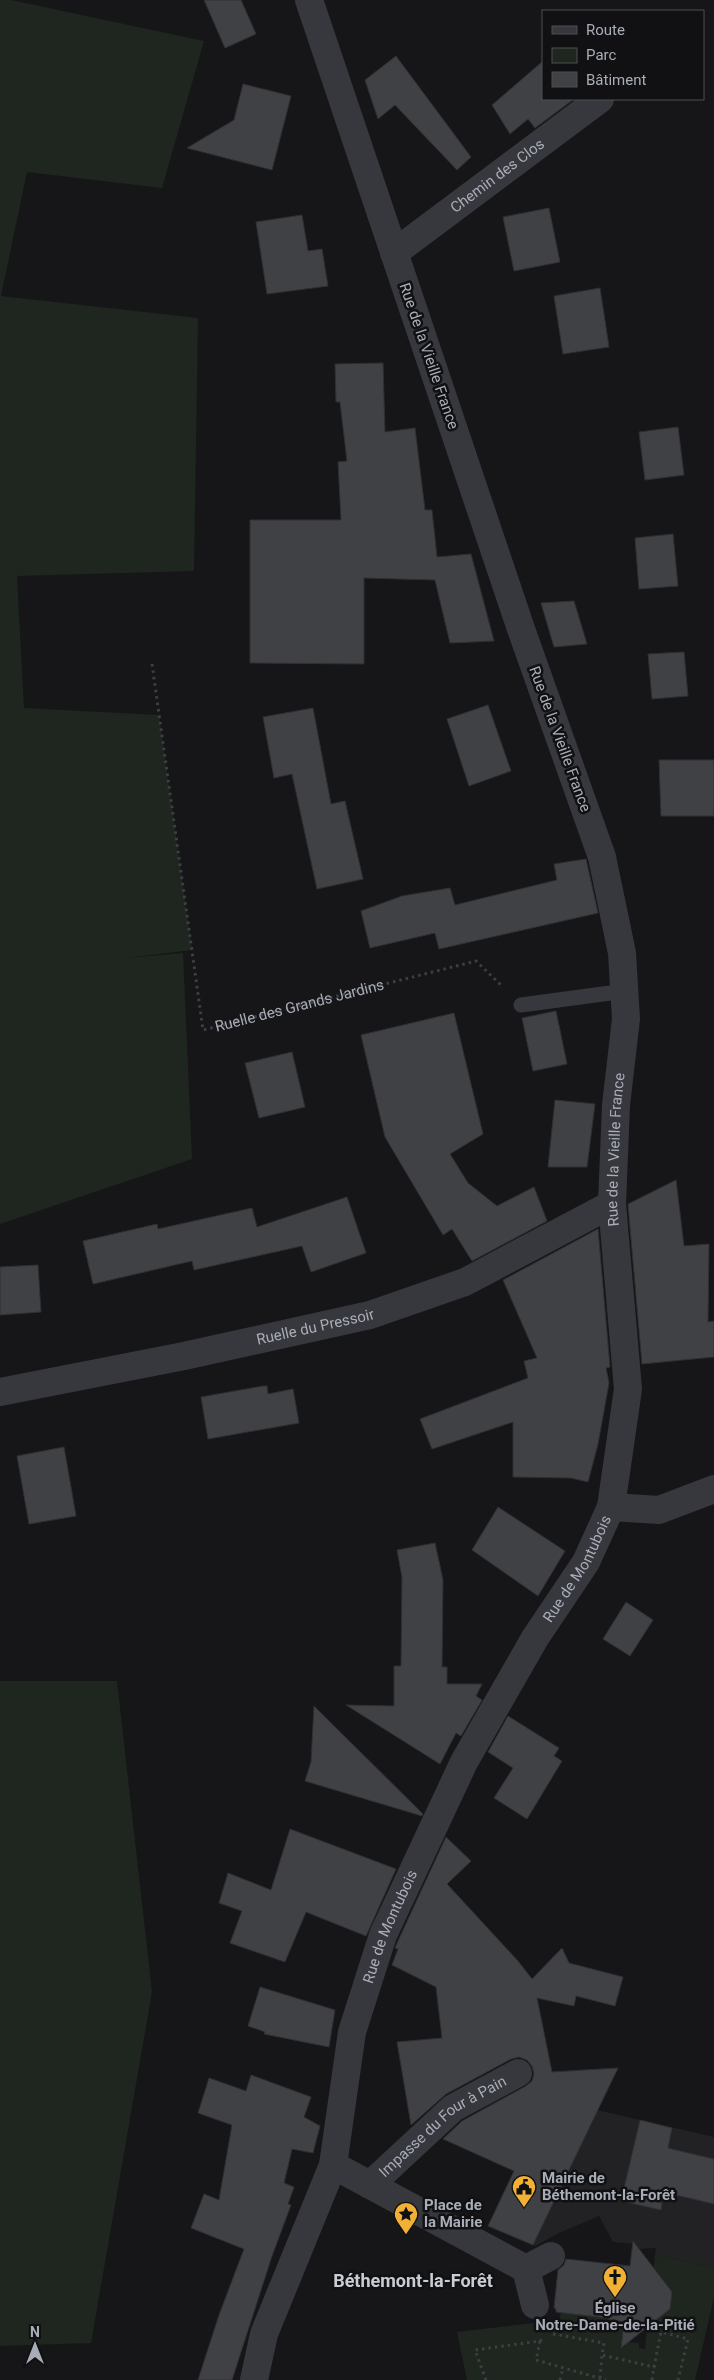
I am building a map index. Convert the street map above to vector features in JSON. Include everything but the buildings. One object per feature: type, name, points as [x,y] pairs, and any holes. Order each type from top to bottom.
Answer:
[{"type":"street","name":"Rue de la Vieille France","points":[[309,0],[521,629],[602,857],[622,953],[626,1019],[616,1105],[612,1204],[628,1389],[611,1507]]},
{"type":"street","name":"Chemin des Clos","points":[[394,253],[599,100]]},
{"type":"street","name":"Ruelle du Pressoir","points":[[0,1392],[184,1356],[370,1315],[465,1282],[612,1204]]},
{"type":"street","points":[[611,1507],[659,1510],[714,1489]]},
{"type":"street","name":"Rue de Montubois","points":[[254,2380],[264,2334],[333,2165],[352,2032],[383,1935],[464,1762],[535,1638],[586,1562],[611,1507]]},
{"type":"street","name":"Impasse du Four à Pain","points":[[370,2185],[453,2108],[518,2073]]},
{"type":"street","points":[[333,2165],[526,2269],[535,2306]]},
{"type":"street","points":[[526,2269],[551,2256]]},
{"type":"lane","points":[[521,1005],[624,991]]},
{"type":"path","name":"Ruelle des Grands Jardins","points":[[152,664],[203,1030],[476,961],[521,1005]]},
{"type":"path","points":[[652,2380],[661,2332],[688,2338],[678,2380]]},
{"type":"path","points":[[486,2380],[475,2350],[540,2341],[550,2334],[604,2343],[600,2378]]},
{"type":"path","points":[[540,2341],[536,2360],[606,2380]]},
{"type":"path","points":[[602,2355],[654,2367],[654,2365]]},
{"type":"path","points":[[560,2380],[563,2368]]},
{"type":"shaded area","points":[[584,2107],[714,2137],[714,2267],[655,2255],[656,2248],[636,2249],[637,2244],[613,2242],[599,2216],[559,2233],[535,2246],[533,2245],[559,2189]]},
{"type":"green space","points":[[0,0],[11,0],[204,41],[162,188],[27,172],[1,296],[198,318],[194,571],[17,576],[24,708],[159,715],[192,950],[127,958],[183,953],[192,1159],[0,1224]]},
{"type":"green space","points":[[0,1681],[117,1681],[152,1992],[91,2343],[0,2346]]},
{"type":"green space","points":[[655,2255],[714,2267],[714,2297],[695,2380],[467,2380],[457,2332],[560,2320],[561,2309],[584,2315],[624,2316],[621,2346],[625,2347],[626,2342],[639,2343],[639,2348],[645,2349],[648,2319],[657,2320],[670,2309],[672,2292],[662,2279],[653,2277]]},
{"type":"place","name":"Mairie de Béthemont-la-Forêt","points":[[524,2208]]},
{"type":"place","name":"Place de la Mairie","points":[[406,2235]]},
{"type":"place","name":"Église Notre-Dame-de-la-Pitié","points":[[615,2298]]},
{"type":"district","name":"Béthemont-la-Forêt","points":[[413,2281]]}]
